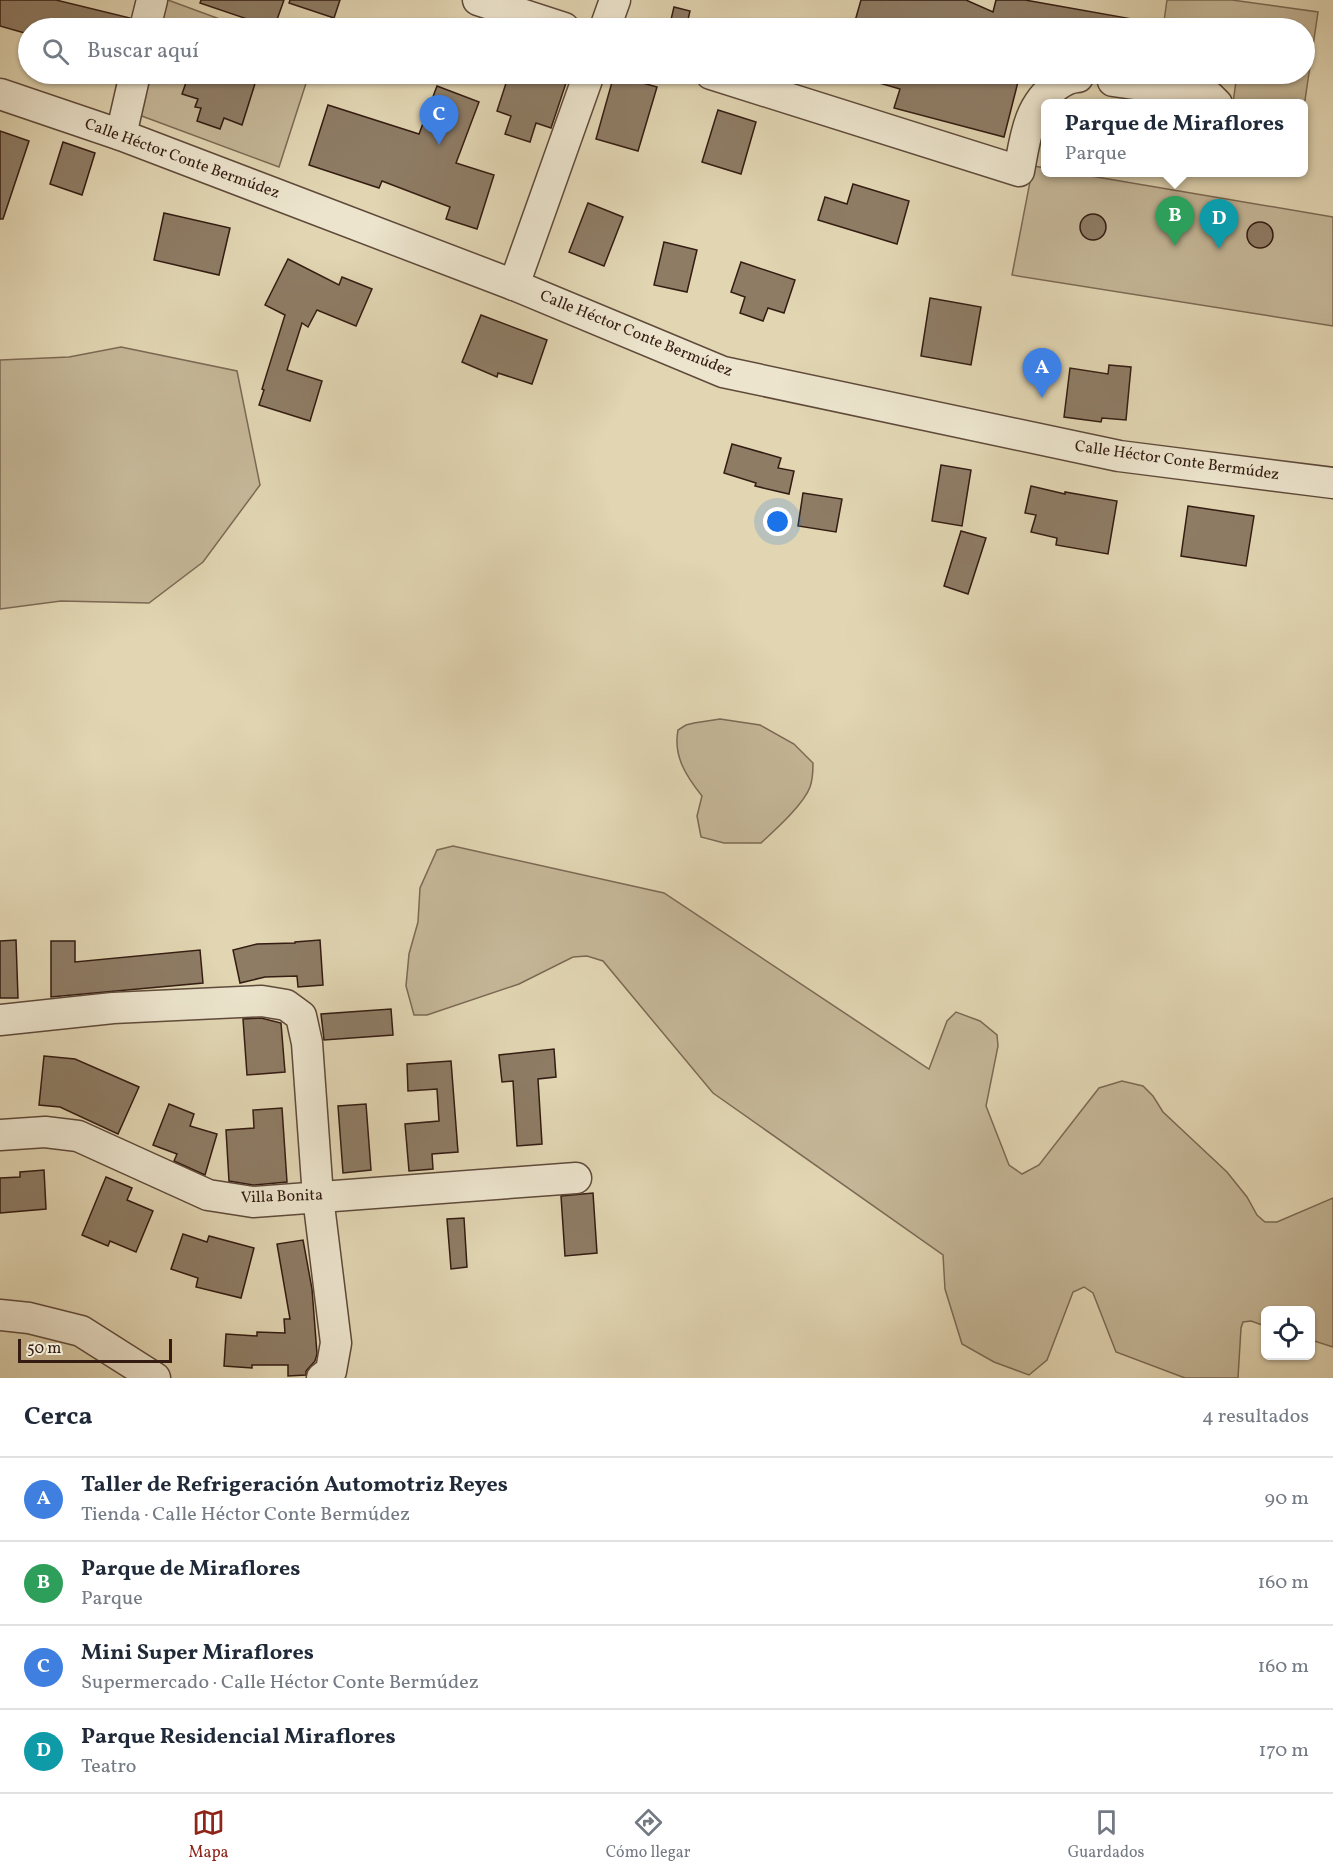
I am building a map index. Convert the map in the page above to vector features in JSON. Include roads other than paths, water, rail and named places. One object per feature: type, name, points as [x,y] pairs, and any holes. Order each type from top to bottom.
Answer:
[{"type":"street","points":[[148,18],[152,0]]},
{"type":"street","points":[[478,0],[533,18]]},
{"type":"street","points":[[609,18],[615,0]]},
{"type":"street","points":[[121,135],[133,84]]},
{"type":"street","points":[[514,285],[585,84]]},
{"type":"street","points":[[743,84],[1019,171],[1037,131],[1032,115],[1041,101]]},
{"type":"street","points":[[1042,99],[1061,84]]},
{"type":"street","points":[[1124,89],[1204,94],[1212,99]]},
{"type":"street","name":"Calle Héctor Conte Bermúdez","points":[[0,94],[121,135],[514,285],[723,372],[1119,456],[1333,483]]},
{"type":"street","points":[[0,1020],[113,1008],[262,1000],[286,1005],[301,1016],[307,1043],[318,1197],[336,1343],[331,1371],[322,1378]]},
{"type":"street","name":"Villa Bonita","points":[[0,1135],[45,1132],[78,1136],[208,1195],[252,1202],[576,1178]]},
{"type":"street","points":[[0,1315],[29,1318],[81,1331],[155,1378]]},
{"type":"place","name":"Mini Super Miraflores","points":[[439,145]]},
{"type":"place","name":"Parque de Miraflores","points":[[1175,246]]},
{"type":"place","name":"Parque Residencial Miraflores","points":[[1219,249]]},
{"type":"place","name":"Taller de Refrigeración Automotriz Reyes","points":[[1042,398]]}]
